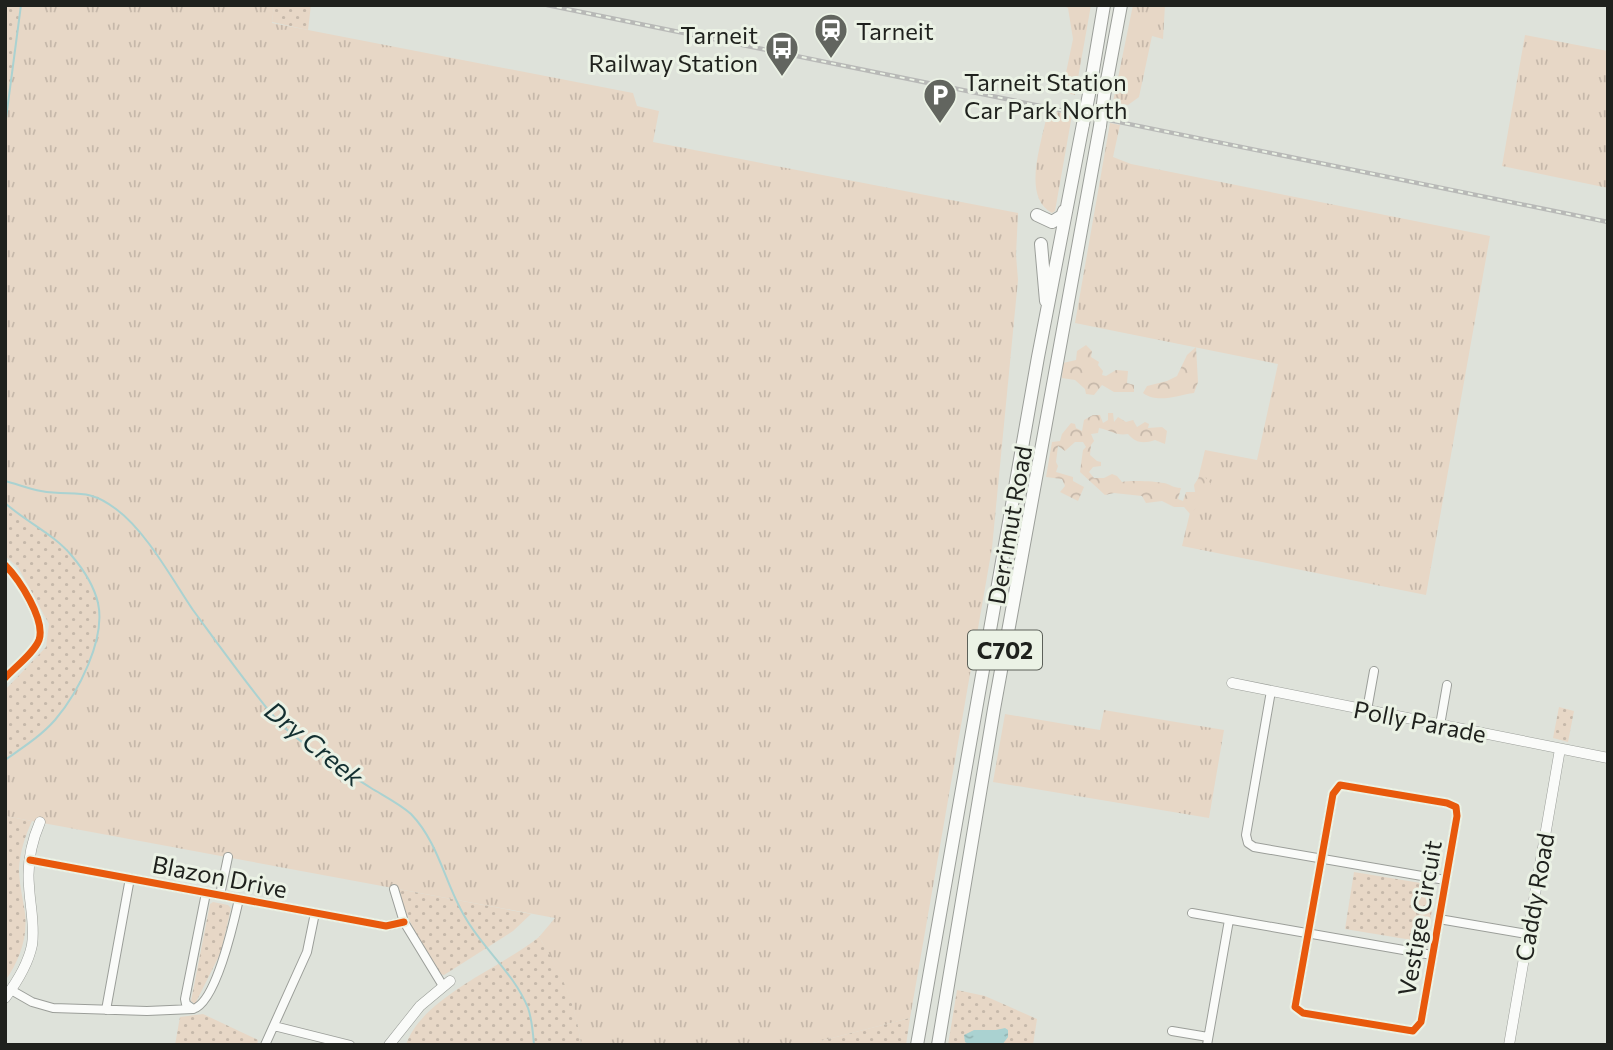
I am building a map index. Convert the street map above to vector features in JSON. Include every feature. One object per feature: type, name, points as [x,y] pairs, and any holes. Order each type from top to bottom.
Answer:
[{"type":"main road","name":"Derrimut Road","points":[[917,1045],[1104,5]]},
{"type":"main road","name":"Derrimut Road","points":[[938,1045],[997,696],[1121,5]]},
{"type":"main road","points":[[1037,215],[1042,219],[1056,221],[1062,216],[1067,205]]},
{"type":"main road","points":[[1041,244],[1047,312]]},
{"type":"main road","points":[[1059,251],[1077,257]]},
{"type":"street","points":[[5,565],[15,576],[41,627],[38,643],[5,678]]},
{"type":"street","points":[[1367,710],[1374,670]]},
{"type":"street","name":"Polly Parade","points":[[1232,683],[1608,758]]},
{"type":"street","points":[[1440,725],[1447,685]]},
{"type":"street","points":[[1271,691],[1246,839],[1254,847],[1446,880]]},
{"type":"street","name":"Caddy Road","points":[[1509,1045],[1560,749]]},
{"type":"street","name":"Vestige Circuit","points":[[1307,933],[1294,1005],[1300,1012],[1409,1031],[1417,1029],[1421,1023],[1457,816],[1456,807],[1447,803],[1340,785],[1332,794],[1321,859]]},
{"type":"street","points":[[40,822],[30,860],[29,889],[33,915],[31,948],[23,970],[8,994],[53,1008],[173,1011],[202,1004],[226,954],[239,899]]},
{"type":"street","points":[[220,895],[228,857]]},
{"type":"street","points":[[1307,933],[1321,859]]},
{"type":"street","name":"Blazon Drive","points":[[30,860],[386,926],[404,922]]},
{"type":"street","points":[[106,1010],[130,878]]},
{"type":"street","points":[[389,1045],[420,1006],[447,983],[404,922],[394,889]]},
{"type":"street","points":[[189,1006],[206,892]]},
{"type":"street","points":[[265,1045],[307,952],[315,913]]},
{"type":"street","points":[[1192,913],[1432,955]]},
{"type":"street","points":[[1439,919],[1527,934]]},
{"type":"street","points":[[1172,1031],[1207,1041],[1229,920]]},
{"type":"street","points":[[274,1026],[351,1045]]},
{"type":"street","points":[[399,1045],[403,1028]]},
{"type":"green space","points":[[5,5],[21,5],[5,126]]},
{"type":"green space","points":[[21,5],[274,5],[272,23],[633,93],[637,106],[659,111],[653,142],[1018,213],[1018,280],[992,548],[910,1018],[805,1045],[581,1045],[566,988],[539,937],[555,918],[5,816],[5,760],[24,747],[73,697],[95,644],[98,603],[89,581],[71,555],[5,503],[5,127]]},
{"type":"green space","points":[[274,5],[311,5],[308,30],[272,22]]},
{"type":"green space","points":[[1062,5],[1091,5],[1075,95],[1062,92],[1073,39],[1068,8]]},
{"type":"green space","points":[[1133,5],[1165,5],[1163,39],[1152,36],[1139,97],[1128,105],[1113,102]]},
{"type":"green space","points":[[1525,35],[1608,51],[1608,188],[1502,166]]},
{"type":"green space","points":[[1057,112],[1072,115],[1055,211],[1052,213],[1043,205],[1038,195],[1036,170],[1046,119],[1056,121]]},
{"type":"green space","points":[[1110,123],[1120,125],[1113,157],[1131,164],[1490,236],[1426,595],[1182,546],[1205,450],[1257,460],[1278,364],[1075,323]]},
{"type":"green space","points":[[1086,345],[1092,351],[1091,357],[1099,362],[1102,375],[1106,376],[1116,370],[1128,371],[1127,383],[1134,385],[1134,392],[1114,392],[1102,385],[1094,395],[1086,394],[1085,389],[1075,380],[1062,378],[1063,363],[1076,360],[1077,351]]},
{"type":"green space","points":[[1196,347],[1198,382],[1194,393],[1155,398],[1143,393],[1147,386],[1177,376],[1187,355]]},
{"type":"green space","points":[[1108,413],[1113,413],[1114,422],[1118,417],[1126,422],[1133,420],[1137,427],[1145,422],[1149,424],[1148,428],[1162,427],[1167,431],[1165,444],[1155,440],[1140,442],[1128,434],[1116,434],[1099,428],[1098,433],[1091,434],[1094,441],[1090,455],[1101,462],[1101,466],[1093,467],[1089,472],[1094,478],[1104,478],[1112,474],[1122,482],[1155,482],[1181,488],[1178,499],[1183,501],[1186,492],[1195,492],[1194,485],[1199,477],[1204,476],[1211,484],[1201,495],[1207,497],[1190,514],[1184,507],[1174,507],[1162,501],[1146,503],[1142,496],[1114,493],[1105,495],[1080,472],[1083,450],[1086,447],[1083,442],[1075,442],[1065,451],[1058,446],[1056,462],[1056,472],[1073,477],[1073,481],[1084,487],[1078,501],[1060,492],[1065,486],[1062,479],[1046,477],[1052,442],[1060,441],[1071,423],[1082,431],[1084,420],[1100,415],[1103,423],[1108,420]]},
{"type":"green space","points":[[5,503],[57,541],[72,556],[94,590],[99,617],[98,633],[88,665],[64,709],[44,731],[5,760],[5,690],[46,647],[49,624],[18,567],[5,556]]},
{"type":"green space","points":[[1559,707],[1574,711],[1568,742],[1553,738]]},
{"type":"green space","points":[[1104,710],[1224,730],[1209,818],[993,782],[1005,714],[1100,730]]},
{"type":"green space","points":[[5,816],[32,821],[23,844],[19,869],[26,922],[24,940],[5,981]]},
{"type":"green space","points":[[1354,872],[1433,885],[1435,891],[1427,940],[1424,942],[1345,929]]},
{"type":"green space","points":[[398,889],[531,914],[513,931],[444,975],[440,974],[416,933]]},
{"type":"green space","points":[[213,902],[231,908],[221,952],[195,1004],[191,1001],[210,904]]},
{"type":"green space","points":[[539,937],[566,988],[581,1045],[406,1045],[414,1028],[445,998]]},
{"type":"green space","points":[[957,990],[985,996],[1037,1019],[1033,1045],[948,1045]]},
{"type":"green space","points":[[203,1014],[258,1040],[257,1045],[175,1045],[180,1017]]},
{"type":"green space","points":[[910,1018],[906,1045],[805,1045]]},
{"type":"water","points":[[974,1030],[1008,1030],[1008,1037],[1002,1045],[970,1045],[965,1042],[964,1035]]},
{"type":"waterway","points":[[5,126],[21,5]]},
{"type":"waterway","name":"Dry Creek","points":[[5,481],[52,493],[96,497],[127,518],[148,542],[193,610],[250,687],[280,723],[318,753],[411,814],[421,825],[435,851],[465,917],[522,995],[528,1008],[534,1045]]},
{"type":"waterway","points":[[5,503],[57,541],[72,556],[94,590],[99,617],[98,633],[88,665],[64,709],[44,731],[5,760]]},
{"type":"railway","points":[[547,5],[1608,222]]},
{"type":"cycle path","points":[[5,565],[30,600],[40,632],[33,650],[5,678]]},
{"type":"cycle path","points":[[1340,785],[1447,803],[1456,807],[1457,816],[1421,1022],[1413,1031],[1303,1013],[1295,1007],[1333,794],[1340,785]]},
{"type":"cycle path","points":[[30,860],[386,926],[404,922]]},
{"type":"place","name":"Tarneit","points":[[831,60]]},
{"type":"place","name":"Tarneit Railway Station","points":[[782,78]]},
{"type":"place","name":"Tarneit Station Car Park North","points":[[940,125]]}]
